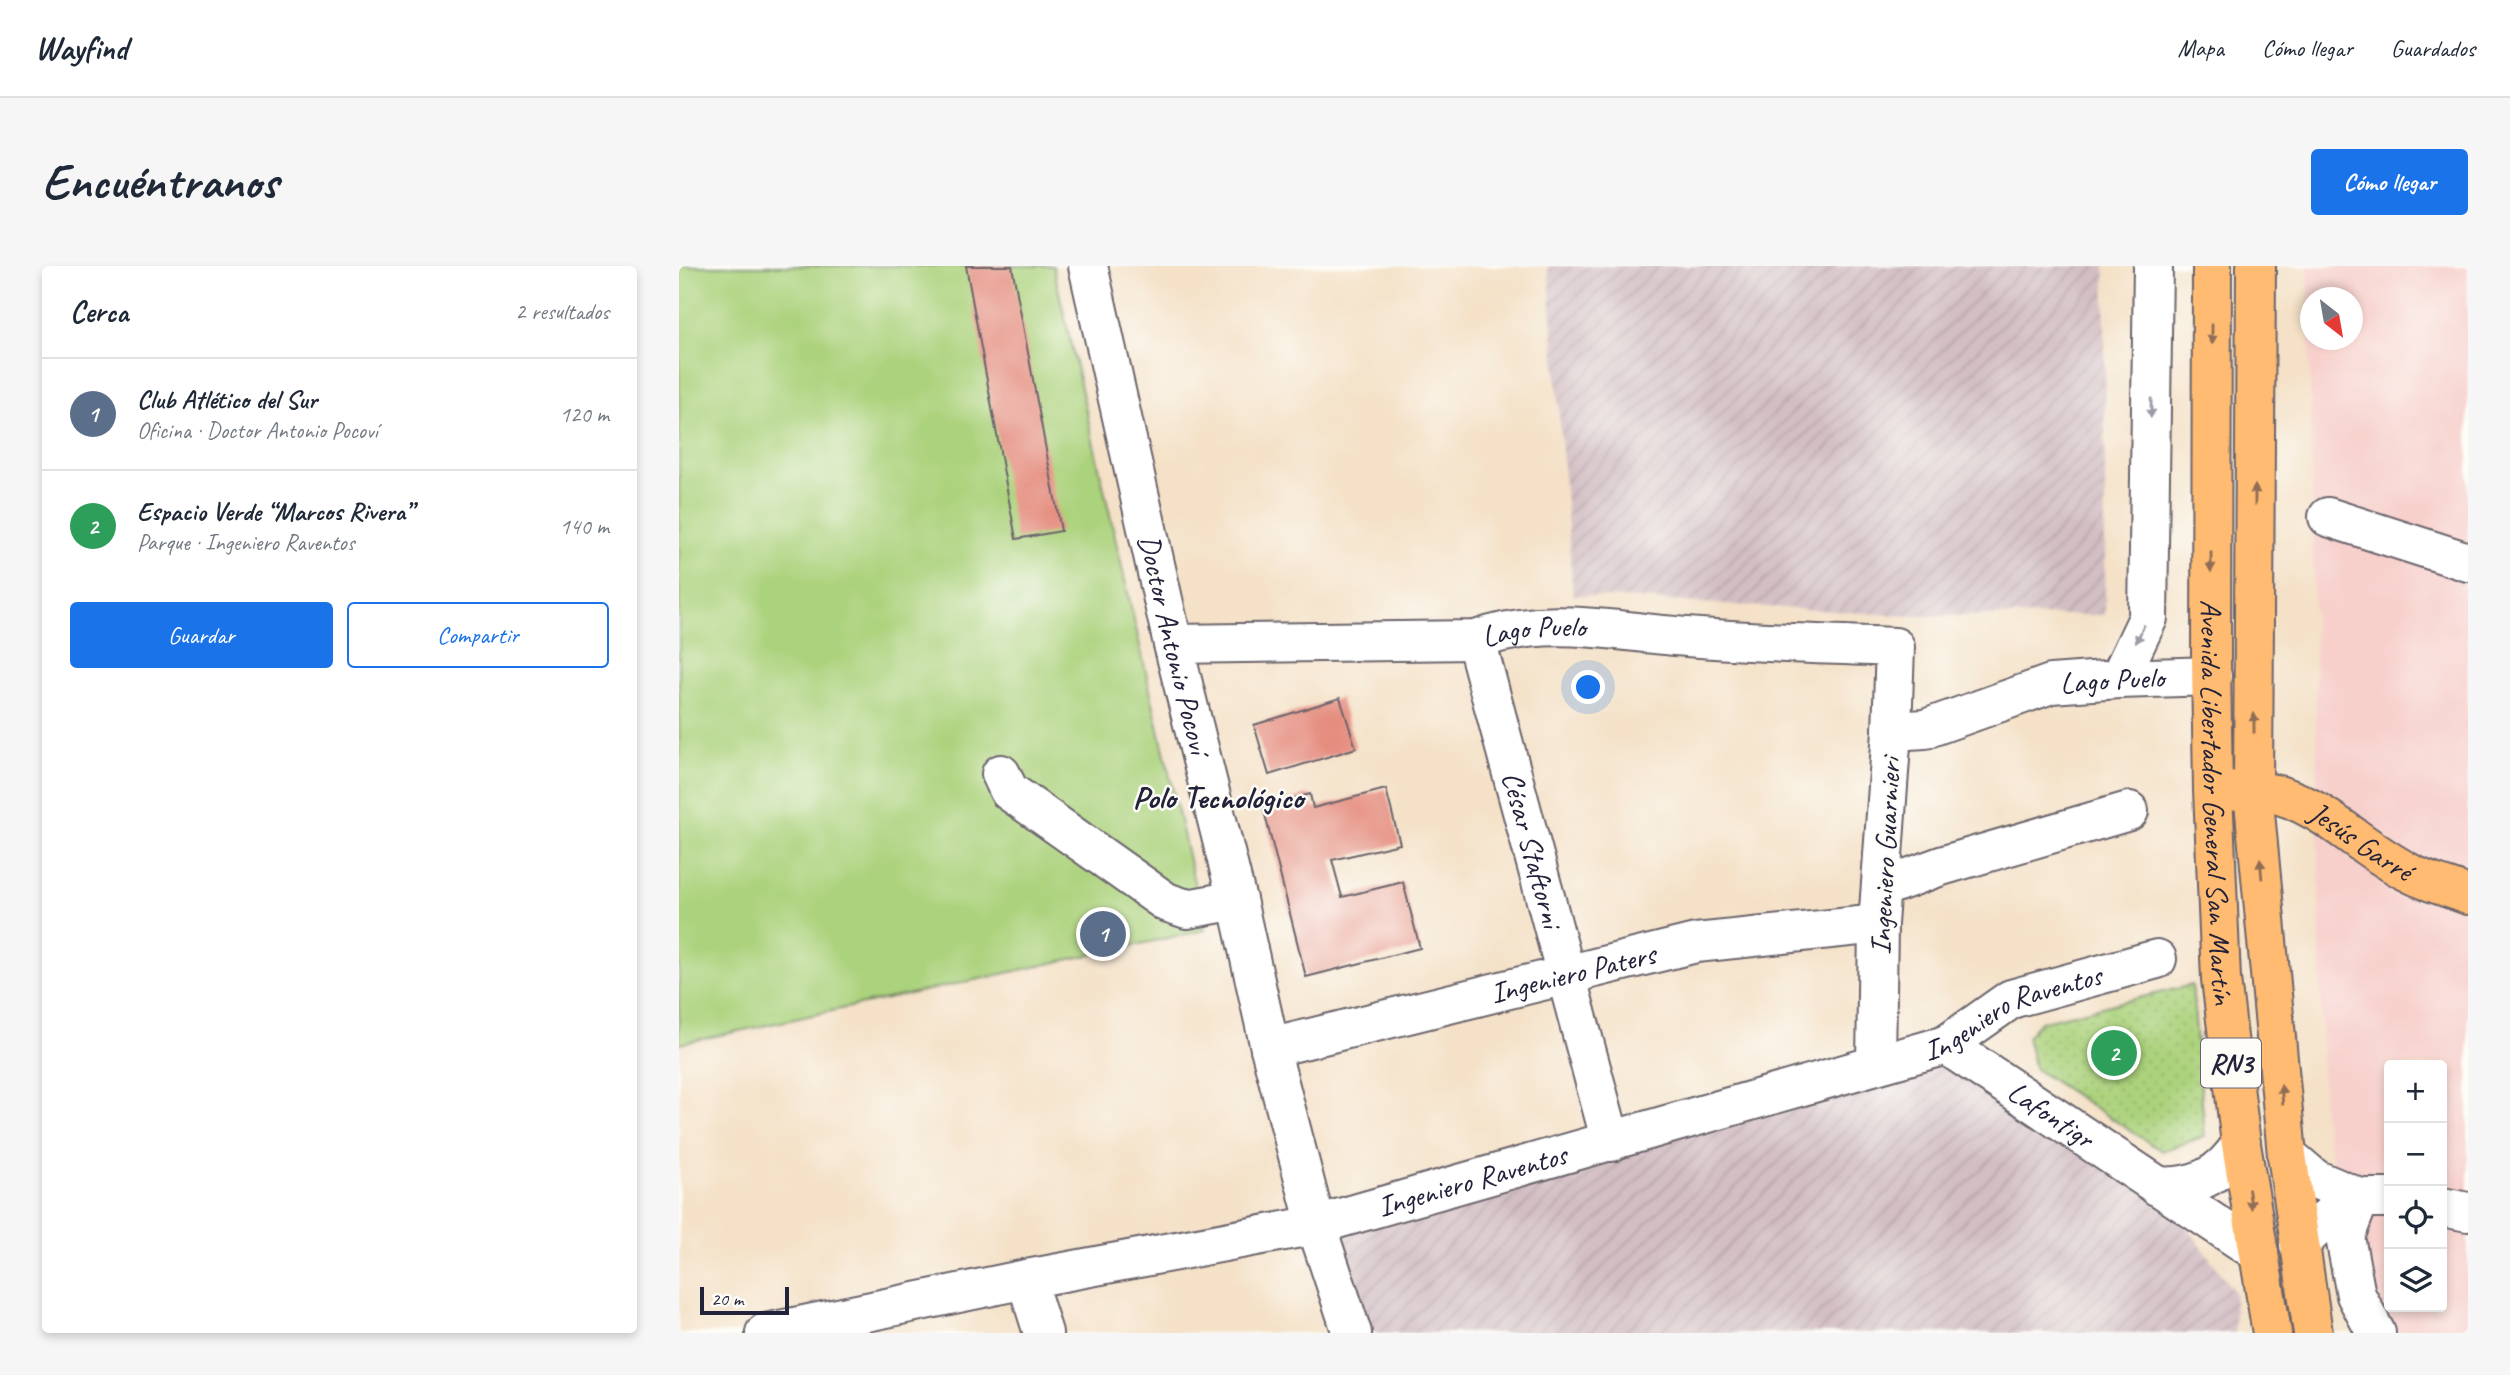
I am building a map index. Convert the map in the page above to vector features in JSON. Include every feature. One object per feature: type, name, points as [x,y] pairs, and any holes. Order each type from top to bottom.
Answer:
[{"type":"main road","name":"Avenida Libertador General San Martín","points":[[2211,266],[2213,790],[2221,979],[2241,1144],[2272,1333]]},
{"type":"main road","name":"Avenida Libertador General San Martín","points":[[2256,266],[2253,791],[2287,1156],[2313,1333]]},
{"type":"main road","name":"Jesús Garré","points":[[2213,790],[2280,795],[2312,809],[2363,846],[2409,873],[2468,895]]},
{"type":"street","name":"Doctor Antonio Pocoví","points":[[1088,266],[1173,644],[1237,900],[1270,1048],[1315,1225],[1352,1333]]},
{"type":"street","points":[[2119,679],[2148,618],[2153,266]]},
{"type":"street","points":[[2328,517],[2468,562]]},
{"type":"street","name":"Lago Puelo","points":[[1173,644],[1476,640],[1502,631],[1557,624],[1689,638],[1895,647]]},
{"type":"street","name":"César Staftorni","points":[[1476,640],[1611,1142]]},
{"type":"street","name":"Ingeniero Guarnieri","points":[[1877,1064],[1880,906],[1895,647]]},
{"type":"street","name":"Lago Puelo","points":[[1892,731],[1925,729],[2051,684],[2212,676]]},
{"type":"street","points":[[1000,774],[1009,791],[1166,902],[1187,909],[1237,900]]},
{"type":"street","name":"Ingeniero Paters","points":[[1270,1048],[1696,943],[1880,906],[1941,866],[2129,811]]},
{"type":"street","name":"Ingeniero Raventos","points":[[765,1333],[1025,1279],[1315,1225],[1946,1045],[2011,999],[2157,959]]},
{"type":"street","name":"Lafontigr","points":[[1946,1045],[2259,1254]]},
{"type":"street","points":[[2157,1186],[2175,1187],[2209,1177],[2222,1169],[2241,1144]]},
{"type":"street","points":[[2287,1156],[2315,1179],[2375,1198]]},
{"type":"street","points":[[2299,1245],[2324,1220],[2375,1198]]},
{"type":"street","points":[[2375,1198],[2345,1237],[2356,1294],[2376,1333]]},
{"type":"street","points":[[2447,1208],[2468,1212]]},
{"type":"street","points":[[1025,1279],[1043,1333]]},
{"type":"shaded area","points":[[1548,266],[2105,266],[2105,615],[1910,616],[1573,595]]},
{"type":"shaded area","points":[[2308,266],[2468,266],[2468,1333],[2376,1333],[2356,1295],[2323,1113],[2309,350],[2363,350],[2363,287],[2308,287]]},
{"type":"shaded area","points":[[1946,1045],[2157,1186],[2234,1291],[2235,1333],[1352,1333],[1316,1225]]},
{"type":"green space","points":[[679,266],[1053,266],[1205,930],[679,1044]]},
{"type":"green space","points":[[2192,985],[2205,1136],[2162,1151],[2035,1069],[2027,1037],[2040,1022]]},
{"type":"building","points":[[966,266],[1012,266],[1061,531],[1016,539]]},
{"type":"building","points":[[1340,698],[1356,748],[1269,775],[1254,725]]},
{"type":"building","points":[[1386,789],[1400,844],[1332,860],[1342,897],[1403,882],[1420,948],[1306,977],[1263,807],[1310,794],[1313,808]]},
{"type":"building","points":[[1116,922],[1120,939],[1090,947],[1086,929]]},
{"type":"place","name":"Club Atlético del Sur","points":[[1103,934]]},
{"type":"place","name":"Espacio Verde “Marcos Rivera”","points":[[2114,1053]]},
{"type":"district","name":"Polo Tecnológico","points":[[1218,797]]}]
